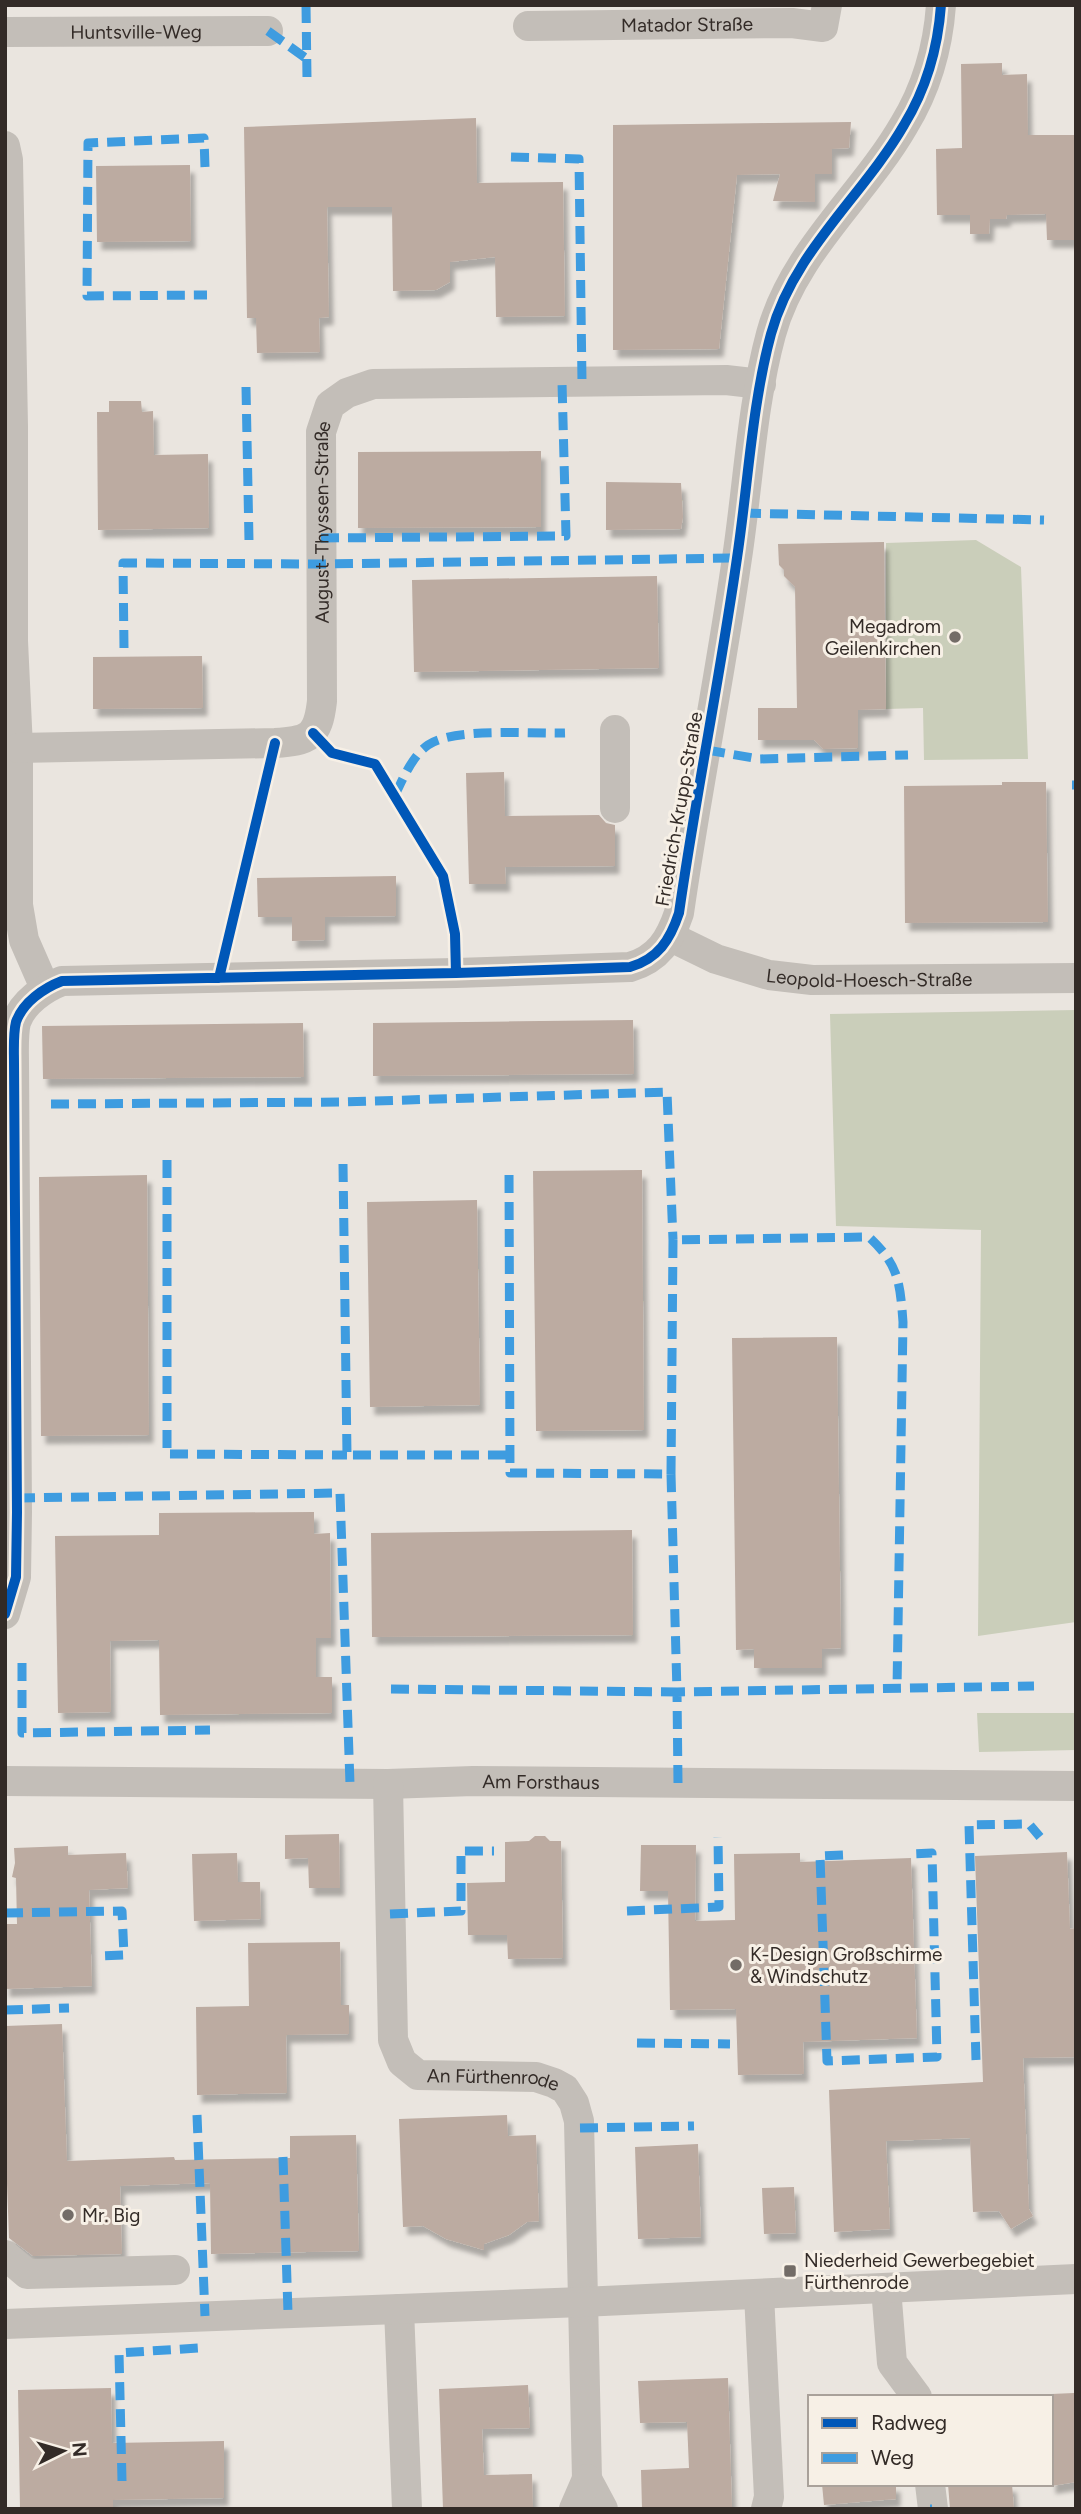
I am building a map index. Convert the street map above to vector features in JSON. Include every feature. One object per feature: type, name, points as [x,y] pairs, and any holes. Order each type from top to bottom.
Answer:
[{"type":"street","name":"Matador Straße","points":[[528,26],[792,23],[823,27],[827,5]]},
{"type":"street","name":"Friedrich-Krupp-Straße","points":[[45,988],[62,981],[74,980],[456,974],[630,967],[646,962],[671,937],[679,913],[717,690],[761,384],[771,332],[789,288],[812,251],[904,125],[934,59],[941,5]]},
{"type":"street","name":"Huntsville-Weg","points":[[5,33],[268,31]]},
{"type":"street","points":[[5,146],[8,160],[9,641],[16,682],[18,905],[24,940],[45,988],[29,1003],[16,1022],[14,1063],[18,1512],[16,1577],[5,1614]]},
{"type":"street","name":"August-Thyssen-Straße","points":[[18,748],[300,742],[311,736],[320,721],[322,701],[321,432],[330,405],[347,393],[373,384],[726,380],[761,384]]},
{"type":"street","points":[[615,730],[615,808]]},
{"type":"street","name":"Leopold-Hoesch-Straße","points":[[671,937],[716,959],[769,975],[812,980],[1076,978]]},
{"type":"street","name":"Am Forsthaus","points":[[5,1781],[388,1784],[473,1781],[1076,1786]]},
{"type":"street","name":"An Fürthenrode","points":[[388,1784],[393,2040],[402,2062],[418,2076],[536,2077],[565,2088],[574,2103],[579,2121],[587,2479],[574,2509]]},
{"type":"street","points":[[5,2255],[27,2274],[175,2270]]},
{"type":"street","points":[[5,2324],[583,2302],[1076,2279]]},
{"type":"street","points":[[886,2288],[892,2363],[916,2395]]},
{"type":"street","points":[[759,2294],[769,2497],[766,2509]]},
{"type":"street","points":[[399,2309],[407,2509]]},
{"type":"street","name":"An Fürthenrode","points":[[587,2479],[603,2509]]},
{"type":"street","points":[[930,2486],[933,2509]]},
{"type":"green space","name":"Megadrom Geilenkirchen","points":[[976,540],[1021,567],[1028,759],[924,760],[923,708],[886,709],[886,543]]},
{"type":"green space","points":[[1076,1010],[1076,1622],[978,1636],[981,1230],[836,1226],[830,1014]]},
{"type":"green space","points":[[977,1713],[1076,1713],[1076,1750],[979,1752]]},
{"type":"building","points":[[1002,63],[1002,75],[1027,74],[1028,135],[1076,135],[1076,240],[1047,240],[1046,214],[1007,215],[1006,219],[990,219],[989,234],[970,234],[970,215],[937,215],[936,149],[962,148],[961,64]]},
{"type":"building","points":[[476,118],[477,183],[563,182],[565,316],[496,317],[495,257],[450,262],[450,282],[436,290],[393,291],[392,207],[327,207],[329,317],[319,318],[320,352],[257,353],[256,318],[247,318],[244,127]]},
{"type":"building","points":[[851,122],[849,148],[832,149],[832,174],[815,174],[815,202],[773,201],[780,174],[737,175],[719,349],[613,350],[613,125]]},
{"type":"building","points":[[190,165],[191,241],[97,242],[96,166]]},
{"type":"building","points":[[109,401],[141,401],[142,412],[153,411],[154,455],[208,454],[209,528],[98,530],[97,412],[109,412]]},
{"type":"building","points":[[541,451],[541,527],[358,528],[358,452]]},
{"type":"building","points":[[606,482],[681,483],[681,529],[606,530]]},
{"type":"building","points":[[884,542],[886,709],[858,710],[858,748],[823,749],[814,740],[758,740],[758,708],[797,708],[795,587],[784,576],[784,570],[779,565],[778,544]]},
{"type":"building","points":[[657,576],[659,668],[414,672],[412,580]]},
{"type":"building","points":[[202,656],[203,708],[93,709],[93,657]]},
{"type":"building","points":[[504,772],[505,816],[599,815],[606,823],[615,825],[615,866],[505,867],[506,884],[469,884],[466,773]]},
{"type":"building","points":[[1002,782],[1046,782],[1048,922],[905,923],[904,786],[1002,785]]},
{"type":"building","points":[[396,876],[396,916],[325,917],[325,940],[292,941],[292,917],[258,917],[257,878]]},
{"type":"building","points":[[633,1020],[634,1074],[373,1076],[373,1023]]},
{"type":"building","points":[[303,1023],[304,1077],[43,1079],[42,1026]]},
{"type":"building","points":[[642,1170],[644,1430],[536,1431],[533,1171]]},
{"type":"building","points":[[147,1175],[149,1435],[41,1436],[39,1177]]},
{"type":"building","points":[[477,1200],[480,1405],[370,1407],[367,1202]]},
{"type":"building","points":[[837,1337],[841,1648],[822,1649],[822,1668],[754,1668],[754,1649],[736,1650],[732,1338]]},
{"type":"building","points":[[314,1512],[314,1534],[330,1533],[331,1638],[316,1638],[316,1677],[332,1677],[332,1713],[160,1715],[159,1640],[110,1641],[111,1712],[58,1713],[55,1536],[159,1535],[159,1513]]},
{"type":"building","points":[[632,1530],[633,1635],[372,1637],[371,1533]]},
{"type":"building","points":[[339,1834],[340,1888],[309,1888],[308,1858],[285,1859],[285,1835]]},
{"type":"building","points":[[535,1836],[561,1841],[563,1958],[508,1959],[507,1935],[468,1935],[467,1883],[505,1882],[505,1842],[529,1841]]},
{"type":"building","points":[[641,1845],[696,1845],[695,1921],[735,1920],[734,1854],[800,1853],[800,1862],[911,1858],[917,2038],[803,2042],[804,2074],[738,2075],[736,2009],[670,2010],[668,1891],[640,1891]]},
{"type":"building","points":[[68,1846],[68,1855],[126,1853],[128,1888],[89,1890],[92,1986],[5,1989],[5,1924],[17,1924],[16,1878],[12,1877],[14,1848]]},
{"type":"building","points":[[1067,1852],[1070,1929],[1076,1928],[1076,2057],[1023,2058],[1029,2209],[1033,2216],[1011,2229],[999,2211],[973,2212],[970,2138],[886,2141],[890,2229],[834,2232],[829,2090],[983,2082],[975,1856]]},
{"type":"building","points":[[237,1853],[238,1882],[260,1882],[261,1919],[194,1921],[192,1854]]},
{"type":"building","points":[[340,1942],[341,2005],[349,2005],[349,2034],[286,2035],[287,2093],[197,2095],[196,2007],[249,2006],[248,1943]]},
{"type":"building","points":[[62,2024],[67,2161],[174,2157],[175,2160],[290,2158],[290,2136],[356,2135],[359,2251],[211,2254],[210,2183],[120,2186],[122,2254],[33,2256],[9,2238],[5,2026]]},
{"type":"building","points":[[507,2115],[508,2136],[536,2135],[539,2221],[527,2222],[509,2235],[484,2244],[484,2250],[446,2239],[423,2226],[403,2227],[399,2119]]},
{"type":"building","points":[[698,2144],[701,2237],[638,2239],[635,2147]]},
{"type":"building","points":[[794,2187],[796,2233],[764,2234],[762,2188]]},
{"type":"building","points":[[728,2378],[732,2508],[642,2509],[641,2470],[689,2468],[687,2422],[640,2423],[638,2381]]},
{"type":"building","points":[[528,2385],[530,2428],[482,2429],[484,2475],[532,2474],[533,2509],[443,2509],[439,2389]]},
{"type":"building","points":[[111,2388],[112,2443],[224,2441],[224,2498],[113,2500],[113,2509],[20,2509],[18,2390]]},
{"type":"building","points":[[1074,2393],[1076,2482],[1053,2486],[1053,2395],[1051,2394]]},
{"type":"building","points":[[822,2486],[896,2486],[896,2499],[824,2505]]},
{"type":"building","points":[[948,2486],[1012,2486],[1014,2509],[950,2509]]},
{"type":"marked path","points":[[306,5],[307,78]]},
{"type":"marked path","points":[[268,31],[307,59]]},
{"type":"marked path","points":[[205,167],[204,138],[88,143],[87,296],[207,295]]},
{"type":"marked path","points":[[511,157],[579,159],[582,382]]},
{"type":"marked path","points":[[321,538],[566,536],[562,382]]},
{"type":"marked path","points":[[246,387],[249,541]]},
{"type":"marked path","points":[[743,513],[1044,520]]},
{"type":"marked path","points":[[124,648],[123,563],[321,564],[737,558]]},
{"type":"marked path","points":[[395,795],[417,755],[440,739],[514,732],[565,733]]},
{"type":"marked path","points":[[707,750],[759,759],[908,755]]},
{"type":"marked path","points":[[51,1104],[342,1102],[667,1092],[673,1240]]},
{"type":"marked path","points":[[167,1160],[167,1454],[347,1455]]},
{"type":"marked path","points":[[343,1164],[347,1455],[510,1455]]},
{"type":"marked path","points":[[391,1689],[677,1692],[671,1474],[510,1473],[509,1167]]},
{"type":"marked path","points":[[671,1474],[673,1240],[869,1237],[887,1257],[896,1275],[903,1322],[897,1688]]},
{"type":"marked path","points":[[17,1498],[340,1493],[350,1784]]},
{"type":"marked path","points":[[22,1663],[22,1733],[210,1730]]},
{"type":"marked path","points":[[678,1783],[677,1692],[1034,1686]]},
{"type":"marked path","points":[[976,2060],[969,1825],[1029,1824],[1040,1837]]},
{"type":"marked path","points":[[627,1911],[719,1907],[718,1837]]},
{"type":"marked path","points":[[390,1914],[461,1911],[461,1851],[494,1851]]},
{"type":"marked path","points":[[843,1855],[820,1856],[827,2061],[937,2057],[932,1853],[909,1854]]},
{"type":"marked path","points":[[5,1913],[122,1911],[124,1955],[98,1956]]},
{"type":"marked path","points":[[5,2010],[69,2008]]},
{"type":"marked path","points":[[637,2043],[730,2044]]},
{"type":"marked path","points":[[197,2115],[205,2316]]},
{"type":"marked path","points":[[580,2128],[694,2126]]},
{"type":"marked path","points":[[283,2157],[288,2313]]},
{"type":"marked path","points":[[122,2481],[119,2353],[198,2348]]},
{"type":"cycle path","points":[[5,1614],[16,1577],[14,1048],[15,1027],[19,1015],[35,997],[62,981],[630,967],[648,959],[662,947],[679,913],[730,603],[759,388],[771,334],[781,304],[795,277],[830,225],[887,151],[912,111],[930,67],[941,5]]},
{"type":"cycle path","points":[[313,733],[332,753],[375,764],[443,876],[455,934],[456,973]]},
{"type":"cycle path","points":[[219,978],[275,743]]},
{"type":"place","name":"Megadrom Geilenkirchen","points":[[955,637]]},
{"type":"place","name":"K-Design Großschirme & Windschutz","points":[[736,1965]]},
{"type":"place","name":"Mr. Big","points":[[68,2215]]},
{"type":"place","name":"Niederheid Gewerbegebiet Fürthenrode","points":[[790,2271]]}]
